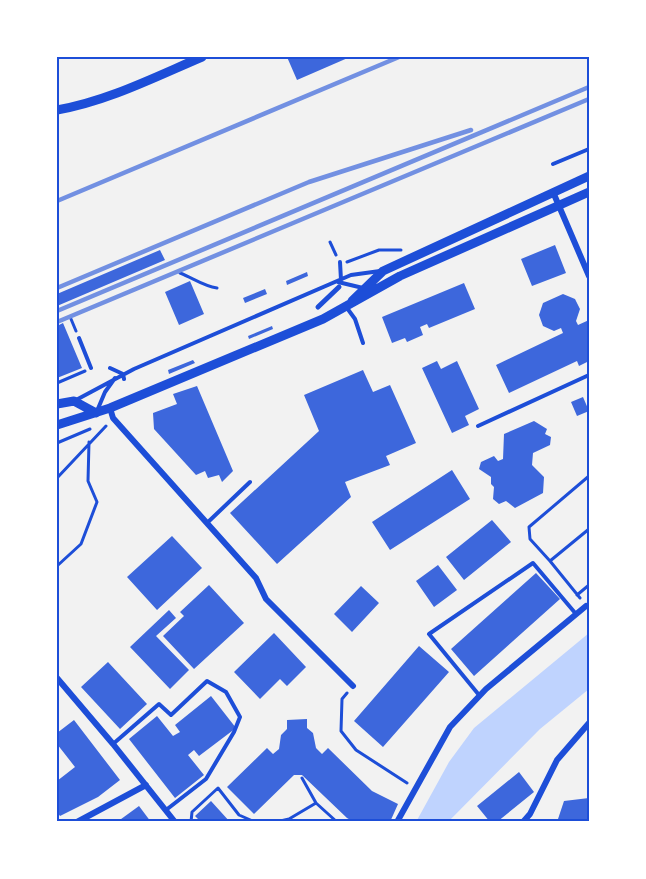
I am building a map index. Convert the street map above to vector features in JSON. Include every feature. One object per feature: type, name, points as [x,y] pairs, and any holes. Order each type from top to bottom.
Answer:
[{"type":"main road","points":[[57,110],[84,105],[109,96],[202,57]]},
{"type":"main road","points":[[346,307],[383,271],[589,176]]},
{"type":"main road","points":[[57,425],[96,413],[112,413],[346,307],[400,276],[589,192]]},
{"type":"main road","points":[[57,405],[74,401],[96,413]]},
{"type":"street","points":[[553,192],[589,276]]},
{"type":"street","points":[[318,307],[334,295],[340,283]]},
{"type":"street","points":[[112,413],[256,578],[266,599],[353,686]]},
{"type":"street","points":[[397,822],[414,787],[450,727],[480,695],[588,605]]},
{"type":"street","points":[[57,678],[175,822]]},
{"type":"street","points":[[523,822],[530,814],[557,760],[589,723]]},
{"type":"street","points":[[77,822],[146,785]]},
{"type":"lane","points":[[553,164],[589,149]]},
{"type":"lane","points":[[340,261],[340,283]]},
{"type":"lane","points":[[74,401],[116,378],[123,377],[358,274],[383,271]]},
{"type":"lane","points":[[340,283],[375,291]]},
{"type":"lane","points":[[346,307],[355,319],[363,343]]},
{"type":"lane","points":[[79,338],[91,368]]},
{"type":"lane","points":[[110,368],[123,377]]},
{"type":"lane","points":[[478,426],[589,375]]},
{"type":"lane","points":[[96,413],[105,392],[116,378]]},
{"type":"lane","points":[[207,523],[250,482]]},
{"type":"lane","points":[[480,695],[429,634],[533,563],[576,614]]},
{"type":"lane","points":[[113,744],[159,704],[171,715],[207,681],[226,692],[240,717],[234,732],[206,779],[166,810]]},
{"type":"path","points":[[330,242],[340,261],[390,248],[414,256]]},
{"type":"path","points":[[180,273],[196,279],[203,286],[216,288]]},
{"type":"path","points":[[57,383],[74,376]]},
{"type":"path","points":[[57,478],[112,413]]},
{"type":"path","points":[[57,443],[112,413]]},
{"type":"path","points":[[57,566],[81,544],[97,502],[88,481],[89,442]]},
{"type":"path","points":[[588,605],[530,538],[529,527],[589,476]]},
{"type":"path","points":[[550,561],[589,529]]},
{"type":"path","points":[[577,594],[589,585]]},
{"type":"path","points":[[353,686],[342,699],[341,731],[356,750],[414,787]]},
{"type":"path","points":[[302,778],[316,803],[337,822]]},
{"type":"path","points":[[191,822],[192,812],[218,788],[239,815],[255,822]]},
{"type":"path","points":[[276,822],[289,819],[316,803]]},
{"type":"water","points":[[589,633],[589,689],[540,729],[448,822],[416,822],[449,762],[474,728]]},
{"type":"building","points":[[287,57],[350,57],[297,80]]},
{"type":"building","points":[[555,245],[566,273],[532,286],[521,259]]},
{"type":"building","points":[[160,250],[165,260],[57,306],[57,294]]},
{"type":"building","points":[[307,272],[308,276],[287,285],[286,281]]},
{"type":"building","points":[[190,281],[204,314],[179,325],[165,292]]},
{"type":"building","points":[[464,283],[475,309],[429,328],[427,324],[420,327],[423,335],[407,342],[405,338],[392,343],[382,317]]},
{"type":"building","points":[[265,289],[267,294],[245,303],[243,298]]},
{"type":"building","points":[[563,294],[575,299],[580,309],[576,321],[578,325],[589,320],[589,361],[579,366],[577,361],[509,393],[496,365],[563,333],[561,328],[554,331],[543,326],[539,315],[543,303]]},
{"type":"building","points":[[63,323],[82,368],[57,378],[57,326]]},
{"type":"building","points":[[272,326],[273,329],[249,339],[248,336]]},
{"type":"building","points":[[193,360],[195,363],[169,374],[168,370]]},
{"type":"building","points":[[437,361],[441,369],[457,361],[479,409],[465,416],[469,425],[452,433],[422,368]]},
{"type":"building","points":[[363,370],[373,392],[390,385],[416,443],[386,456],[390,465],[345,482],[351,497],[277,564],[230,513],[319,431],[304,395]]},
{"type":"building","points":[[197,386],[233,471],[222,482],[219,475],[208,478],[205,471],[196,475],[154,429],[153,413],[177,404],[173,394]]},
{"type":"building","points":[[583,397],[589,411],[577,416],[571,402]]},
{"type":"building","points":[[534,421],[547,429],[545,434],[551,437],[550,445],[533,453],[532,465],[544,477],[543,493],[515,508],[506,501],[499,504],[493,499],[494,487],[491,484],[491,477],[479,469],[481,462],[494,456],[498,461],[503,459],[504,434]]},
{"type":"building","points":[[452,470],[470,499],[390,550],[372,522]]},
{"type":"building","points":[[492,520],[511,542],[464,580],[446,557]]},
{"type":"building","points":[[172,536],[202,568],[157,610],[127,577]]},
{"type":"building","points":[[438,565],[457,590],[434,607],[416,581]]},
{"type":"building","points":[[536,573],[560,599],[474,676],[451,649]]},
{"type":"building","points":[[209,585],[244,623],[194,669],[163,636],[184,616],[180,612]]},
{"type":"building","points":[[361,586],[379,603],[352,632],[334,614]]},
{"type":"building","points":[[169,610],[176,618],[156,636],[189,670],[170,689],[130,647]]},
{"type":"building","points":[[274,633],[306,667],[287,686],[280,679],[260,699],[234,672]]},
{"type":"building","points":[[419,646],[449,672],[383,747],[354,721]]},
{"type":"building","points":[[108,662],[147,704],[120,729],[81,687]]},
{"type":"building","points":[[211,696],[236,728],[199,756],[194,750],[188,755],[204,775],[175,798],[129,739],[157,716],[173,736],[180,732],[175,725]]},
{"type":"building","points":[[307,719],[307,728],[313,733],[316,748],[322,754],[328,748],[372,791],[398,804],[390,822],[354,822],[302,775],[294,775],[254,814],[227,787],[267,748],[273,754],[279,749],[281,735],[287,729],[287,720]]},
{"type":"building","points":[[74,720],[120,780],[98,797],[60,816],[57,812],[57,781],[75,767],[57,744],[57,733]]},
{"type":"building","points":[[519,772],[534,792],[497,822],[490,822],[477,806]]},
{"type":"building","points":[[589,798],[589,822],[557,822],[564,801]]},
{"type":"building","points":[[211,801],[230,822],[201,822],[195,816]]},
{"type":"building","points":[[139,806],[151,822],[117,822]]},
{"type":"railway","points":[[57,201],[399,57]]},
{"type":"railway","points":[[57,311],[589,87]]},
{"type":"railway","points":[[57,322],[589,99]]},
{"type":"railway","points":[[57,288],[309,182],[471,130]]}]
